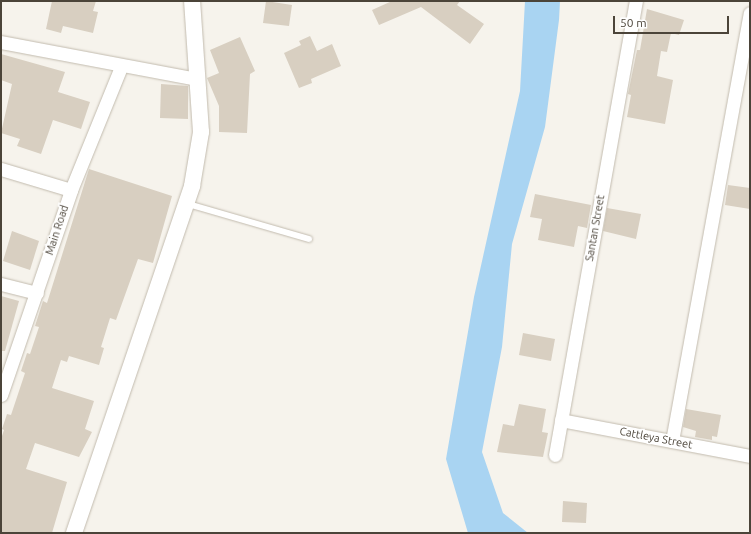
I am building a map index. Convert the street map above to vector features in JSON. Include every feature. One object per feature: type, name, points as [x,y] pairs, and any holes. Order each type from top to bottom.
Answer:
[{"type":"street","points":[[74,533],[192,186],[201,132],[192,1]]},
{"type":"street","name":"Santan Street","points":[[555,455],[636,1]]},
{"type":"street","points":[[672,441],[750,13]]},
{"type":"street","points":[[1,42],[121,67],[197,79]]},
{"type":"street","name":"Main Road","points":[[1,395],[71,190],[121,67]]},
{"type":"street","points":[[1,169],[71,190]]},
{"type":"street","points":[[1,284],[37,293]]},
{"type":"street","name":"Cattleya Street","points":[[561,420],[750,456]]},
{"type":"lane","points":[[186,204],[309,239]]},
{"type":"water","points":[[525,1],[560,1],[559,20],[545,127],[512,244],[502,347],[482,452],[503,513],[528,533],[468,533],[446,459],[474,297],[520,91]]},
{"type":"building","points":[[52,1],[96,1],[93,11],[98,12],[93,33],[63,26],[61,33],[46,29]]},
{"type":"building","points":[[266,1],[292,5],[289,26],[263,23]]},
{"type":"building","points":[[392,1],[460,1],[457,5],[484,24],[470,44],[421,7],[379,25],[372,10]]},
{"type":"building","points":[[647,9],[684,20],[679,35],[671,33],[667,52],[661,51],[657,76],[673,80],[665,124],[627,117],[631,95],[628,94],[637,50],[640,50]]},
{"type":"building","points":[[310,36],[317,51],[332,44],[341,66],[311,79],[312,83],[299,88],[284,53],[301,45],[299,41]]},
{"type":"building","points":[[240,37],[255,71],[250,74],[247,133],[219,132],[219,106],[207,78],[219,73],[210,50]]},
{"type":"building","points":[[1,54],[65,72],[58,92],[90,102],[81,129],[53,120],[41,154],[17,146],[20,139],[1,133],[12,84],[1,80]]},
{"type":"building","points":[[161,84],[188,86],[188,119],[160,118]]},
{"type":"building","points":[[89,169],[172,196],[153,263],[138,259],[116,320],[110,318],[101,347],[104,348],[99,365],[69,356],[67,362],[61,360],[52,388],[94,401],[85,429],[92,432],[79,457],[35,443],[26,469],[67,482],[52,533],[1,533],[1,439],[4,430],[2,429],[7,414],[11,415],[25,373],[21,371],[27,353],[30,354],[39,327],[35,326],[43,301],[47,303]]},
{"type":"building","points":[[728,185],[750,188],[750,209],[725,205]]},
{"type":"building","points":[[535,194],[591,205],[587,228],[578,226],[574,247],[538,240],[542,219],[530,217]]},
{"type":"building","points":[[607,208],[641,214],[636,239],[603,231]]},
{"type":"building","points":[[12,231],[39,241],[30,270],[3,261]]},
{"type":"building","points":[[1,296],[19,301],[5,351],[1,351]]},
{"type":"building","points":[[523,333],[555,339],[551,361],[519,355]]},
{"type":"building","points":[[519,404],[546,409],[542,432],[548,433],[543,457],[497,452],[503,424],[514,426]]},
{"type":"building","points":[[686,409],[721,415],[717,437],[712,436],[712,440],[695,437],[696,431],[683,427]]},
{"type":"building","points":[[563,501],[587,503],[586,523],[562,522]]}]
